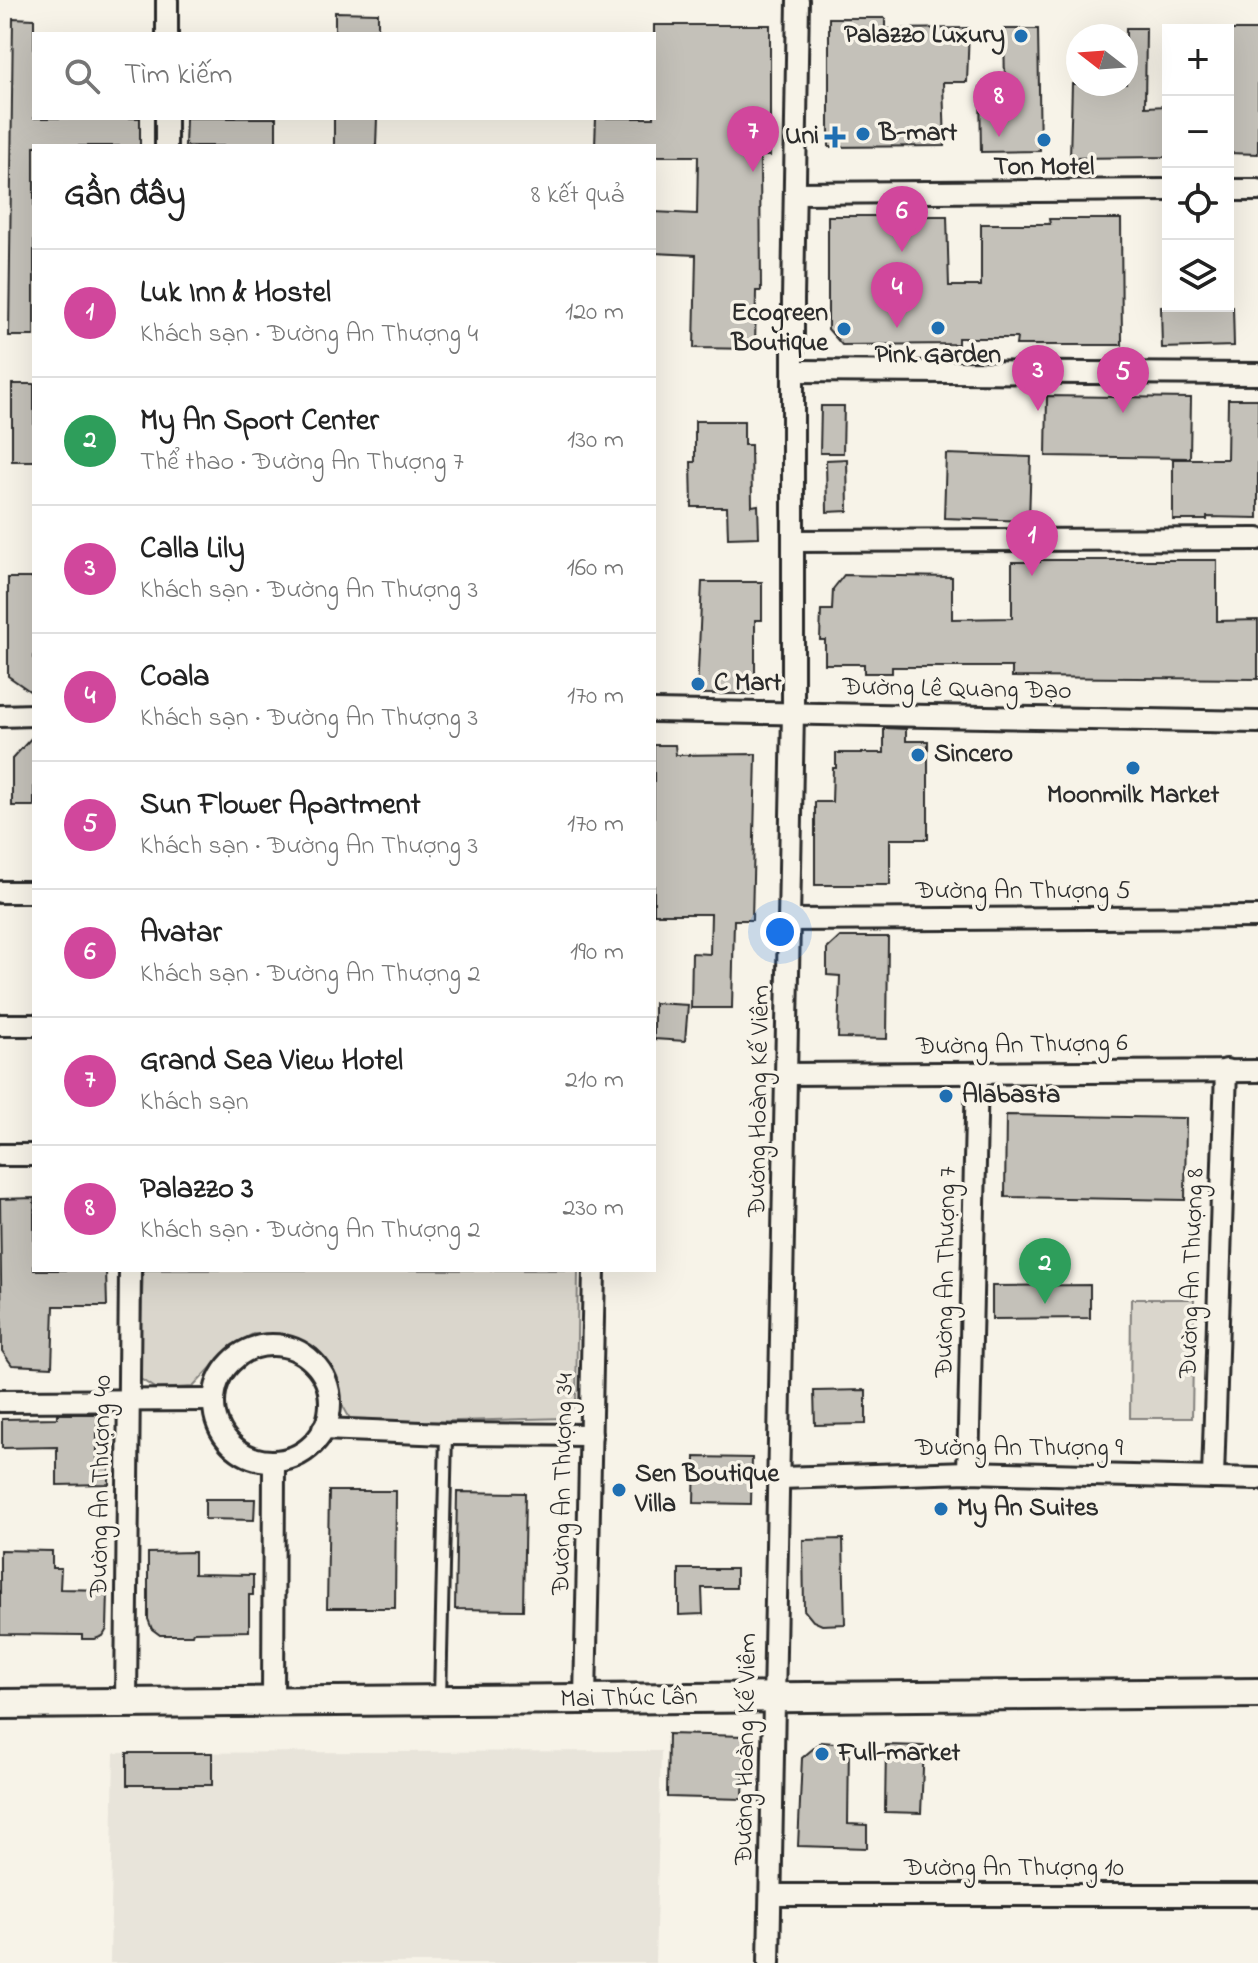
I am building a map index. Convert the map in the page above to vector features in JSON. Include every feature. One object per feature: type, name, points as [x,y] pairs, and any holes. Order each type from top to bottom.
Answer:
[{"type":"street","points":[[167,0],[167,32]]},
{"type":"street","name":"Đường Hoàng Kế Viêm","points":[[769,1963],[793,712],[798,0]]},
{"type":"street","points":[[166,120],[166,144]]},
{"type":"street","points":[[795,193],[1162,190]]},
{"type":"street","points":[[1234,190],[1258,190]]},
{"type":"street","points":[[793,371],[1258,374]]},
{"type":"street","points":[[793,541],[1258,539]]},
{"type":"street","name":"Đường Lê Quang Đạo","points":[[656,711],[1258,722]]},
{"type":"street","points":[[0,716],[32,715]]},
{"type":"street","points":[[0,892],[32,892]]},
{"type":"street","name":"Đường An Thượng 5","points":[[789,920],[1258,917]]},
{"type":"street","points":[[0,1025],[32,1025]]},
{"type":"street","name":"Đường An Thượng 8","points":[[1213,1478],[1226,1070]]},
{"type":"street","name":"Đường An Thượng 6","points":[[786,1074],[1258,1071]]},
{"type":"street","name":"Đường An Thượng 7","points":[[968,1472],[977,1073]]},
{"type":"street","points":[[0,1155],[32,1155]]},
{"type":"street","name":"Đường An Thượng 40","points":[[126,1703],[130,1272]]},
{"type":"street","name":"Đường An Thượng 34","points":[[585,1699],[594,1272]]},
{"type":"street","points":[[277,1344],[303,1354],[323,1374],[329,1392],[329,1411],[323,1429],[303,1451],[289,1458],[274,1461],[255,1458],[238,1450],[224,1436],[216,1419],[214,1400],[218,1382],[227,1365],[258,1346],[277,1344]]},
{"type":"street","points":[[0,1401],[214,1400]]},
{"type":"street","points":[[323,1429],[591,1435]]},
{"type":"street","points":[[273,1702],[274,1461]]},
{"type":"street","name":"Đường An Thượng 9","points":[[780,1478],[968,1472],[1258,1479]]},
{"type":"street","name":"Mai Thúc Lân","points":[[0,1704],[1258,1693]]},
{"type":"street","name":"Đường An Thượng 10","points":[[771,1895],[1258,1895]]},
{"type":"lane","points":[[440,1701],[446,1434]]},
{"type":"shaded area","points":[[143,1272],[578,1272],[576,1403],[565,1418],[353,1424],[340,1401],[334,1370],[317,1349],[286,1336],[253,1334],[232,1345],[193,1387],[156,1389],[139,1378]]},
{"type":"shaded area","points":[[1131,1299],[1194,1299],[1192,1418],[1130,1418]]},
{"type":"shaded area","points":[[661,1751],[655,1963],[110,1963],[114,1753]]},
{"type":"building","points":[[335,12],[378,13],[378,32],[335,32]]},
{"type":"building","points":[[13,18],[34,19],[32,120],[140,120],[140,144],[32,144],[32,336],[9,336]]},
{"type":"building","points":[[829,18],[885,18],[885,29],[969,28],[967,82],[943,82],[945,146],[829,147]]},
{"type":"building","points":[[654,25],[770,25],[770,156],[760,156],[761,291],[756,291],[755,349],[694,348],[696,255],[656,253],[656,212],[697,214],[698,156],[656,156],[656,144],[595,144],[596,120],[656,120]]},
{"type":"building","points":[[1138,28],[1146,28],[1145,107],[1162,106],[1162,157],[1070,158],[1072,96],[1138,96]]},
{"type":"building","points":[[1004,29],[1038,29],[1040,151],[981,152],[980,87],[1005,87]]},
{"type":"building","points":[[1234,30],[1258,30],[1258,154],[1234,153]]},
{"type":"building","points":[[186,120],[276,120],[276,144],[185,144]]},
{"type":"building","points":[[334,120],[377,120],[376,144],[334,144]]},
{"type":"building","points":[[828,216],[947,216],[949,286],[981,286],[981,224],[1050,224],[1049,219],[1121,219],[1122,345],[1016,345],[1017,338],[958,338],[958,344],[842,345],[828,329]]},
{"type":"building","points":[[1161,306],[1162,312],[1233,312],[1234,346],[1162,348]]},
{"type":"building","points":[[12,384],[32,384],[32,461],[12,461]]},
{"type":"building","points":[[1047,396],[1191,398],[1190,458],[1046,456]]},
{"type":"building","points":[[1228,399],[1258,399],[1258,518],[1173,520],[1173,459],[1227,459]]},
{"type":"building","points":[[821,406],[844,406],[843,453],[820,453]]},
{"type":"building","points":[[695,421],[744,421],[744,445],[751,445],[752,506],[758,505],[759,537],[728,538],[727,507],[692,507],[691,462],[695,462]]},
{"type":"building","points":[[946,454],[1031,457],[1029,521],[944,518]]},
{"type":"building","points":[[847,459],[848,511],[827,512],[826,460]]},
{"type":"building","points":[[1217,560],[1217,621],[1258,620],[1258,679],[1012,677],[1012,667],[892,667],[892,673],[864,673],[864,664],[825,664],[825,640],[820,640],[821,610],[832,610],[833,589],[844,575],[952,577],[952,619],[1012,618],[1012,562]]},
{"type":"building","points":[[8,578],[32,578],[32,693],[8,676]]},
{"type":"building","points":[[702,582],[762,582],[762,620],[755,620],[755,694],[697,694]]},
{"type":"building","points":[[884,728],[906,729],[906,741],[928,741],[928,839],[890,839],[890,885],[815,885],[815,802],[832,802],[836,753],[884,753]]},
{"type":"building","points":[[32,737],[32,806],[12,806],[12,759]]},
{"type":"building","points":[[656,745],[675,745],[676,755],[756,754],[752,920],[734,920],[732,1008],[691,1008],[692,953],[710,954],[711,914],[656,914]]},
{"type":"building","points":[[840,937],[888,937],[887,1039],[838,1038],[840,976],[827,975],[827,949]]},
{"type":"building","points":[[656,1003],[688,1005],[685,1041],[656,1039]]},
{"type":"building","points":[[1006,1115],[1186,1118],[1185,1200],[1005,1197]]},
{"type":"building","points":[[32,1198],[32,1272],[106,1272],[107,1306],[54,1306],[52,1367],[12,1365],[2,1351],[0,1199]]},
{"type":"building","points":[[1090,1285],[1090,1318],[992,1319],[992,1286]]},
{"type":"building","points":[[866,1390],[866,1424],[815,1425],[814,1391]]},
{"type":"building","points":[[57,1414],[97,1414],[97,1465],[109,1465],[109,1484],[57,1485],[57,1447],[2,1448],[2,1419],[57,1418]]},
{"type":"building","points":[[695,1457],[752,1458],[751,1504],[694,1503]]},
{"type":"building","points":[[329,1491],[396,1491],[395,1608],[327,1608]]},
{"type":"building","points":[[457,1492],[525,1493],[523,1610],[455,1609]]},
{"type":"building","points":[[205,1499],[255,1499],[254,1520],[205,1519]]},
{"type":"building","points":[[843,1539],[845,1624],[822,1625],[813,1621],[804,1610],[803,1540]]},
{"type":"building","points":[[0,1550],[52,1551],[52,1568],[61,1568],[60,1589],[108,1590],[107,1629],[103,1636],[82,1639],[82,1635],[0,1634]]},
{"type":"building","points":[[194,1552],[194,1574],[253,1575],[253,1595],[249,1595],[249,1631],[160,1635],[152,1629],[148,1619],[148,1553]]},
{"type":"building","points":[[679,1569],[736,1569],[736,1588],[702,1588],[703,1614],[679,1615]]},
{"type":"building","points":[[668,1734],[745,1736],[743,1799],[667,1797]]},
{"type":"building","points":[[821,1742],[849,1744],[848,1824],[867,1825],[867,1848],[798,1846],[802,1758]]},
{"type":"building","points":[[886,1745],[924,1746],[921,1813],[885,1812]]},
{"type":"building","points":[[127,1753],[212,1753],[212,1785],[127,1785]]},
{"type":"place","name":"Palazzo Luxury","points":[[1021,36]]},
{"type":"place","name":"B-mart","points":[[863,134]]},
{"type":"place","name":"Uni","points":[[835,137]]},
{"type":"place","name":"Palazzo 3","points":[[999,137]]},
{"type":"place","name":"Ton Motel","points":[[1044,140]]},
{"type":"place","name":"Grand Sea View Hotel","points":[[753,172]]},
{"type":"place","name":"Avatar","points":[[902,252]]},
{"type":"place","name":"Coala","points":[[897,328]]},
{"type":"place","name":"Pink Garden","points":[[938,328]]},
{"type":"place","name":"Ecogreen Boutique","points":[[844,329]]},
{"type":"place","name":"Calla Lily","points":[[1038,411]]},
{"type":"place","name":"Sun Flower Apartment","points":[[1123,413]]},
{"type":"place","name":"Luk Inn & Hostel","points":[[1032,576]]},
{"type":"place","name":"C Mart","points":[[698,684]]},
{"type":"place","name":"Sincero","points":[[918,755]]},
{"type":"place","name":"Moonmilk Market","points":[[1133,768]]},
{"type":"place","name":"Alabasta","points":[[946,1096]]},
{"type":"place","name":"My An Sport Center","points":[[1045,1304]]},
{"type":"place","name":"Sen Boutique Villa","points":[[619,1490]]},
{"type":"place","name":"My An Suites","points":[[941,1509]]},
{"type":"place","name":"Full-market","points":[[822,1754]]}]
